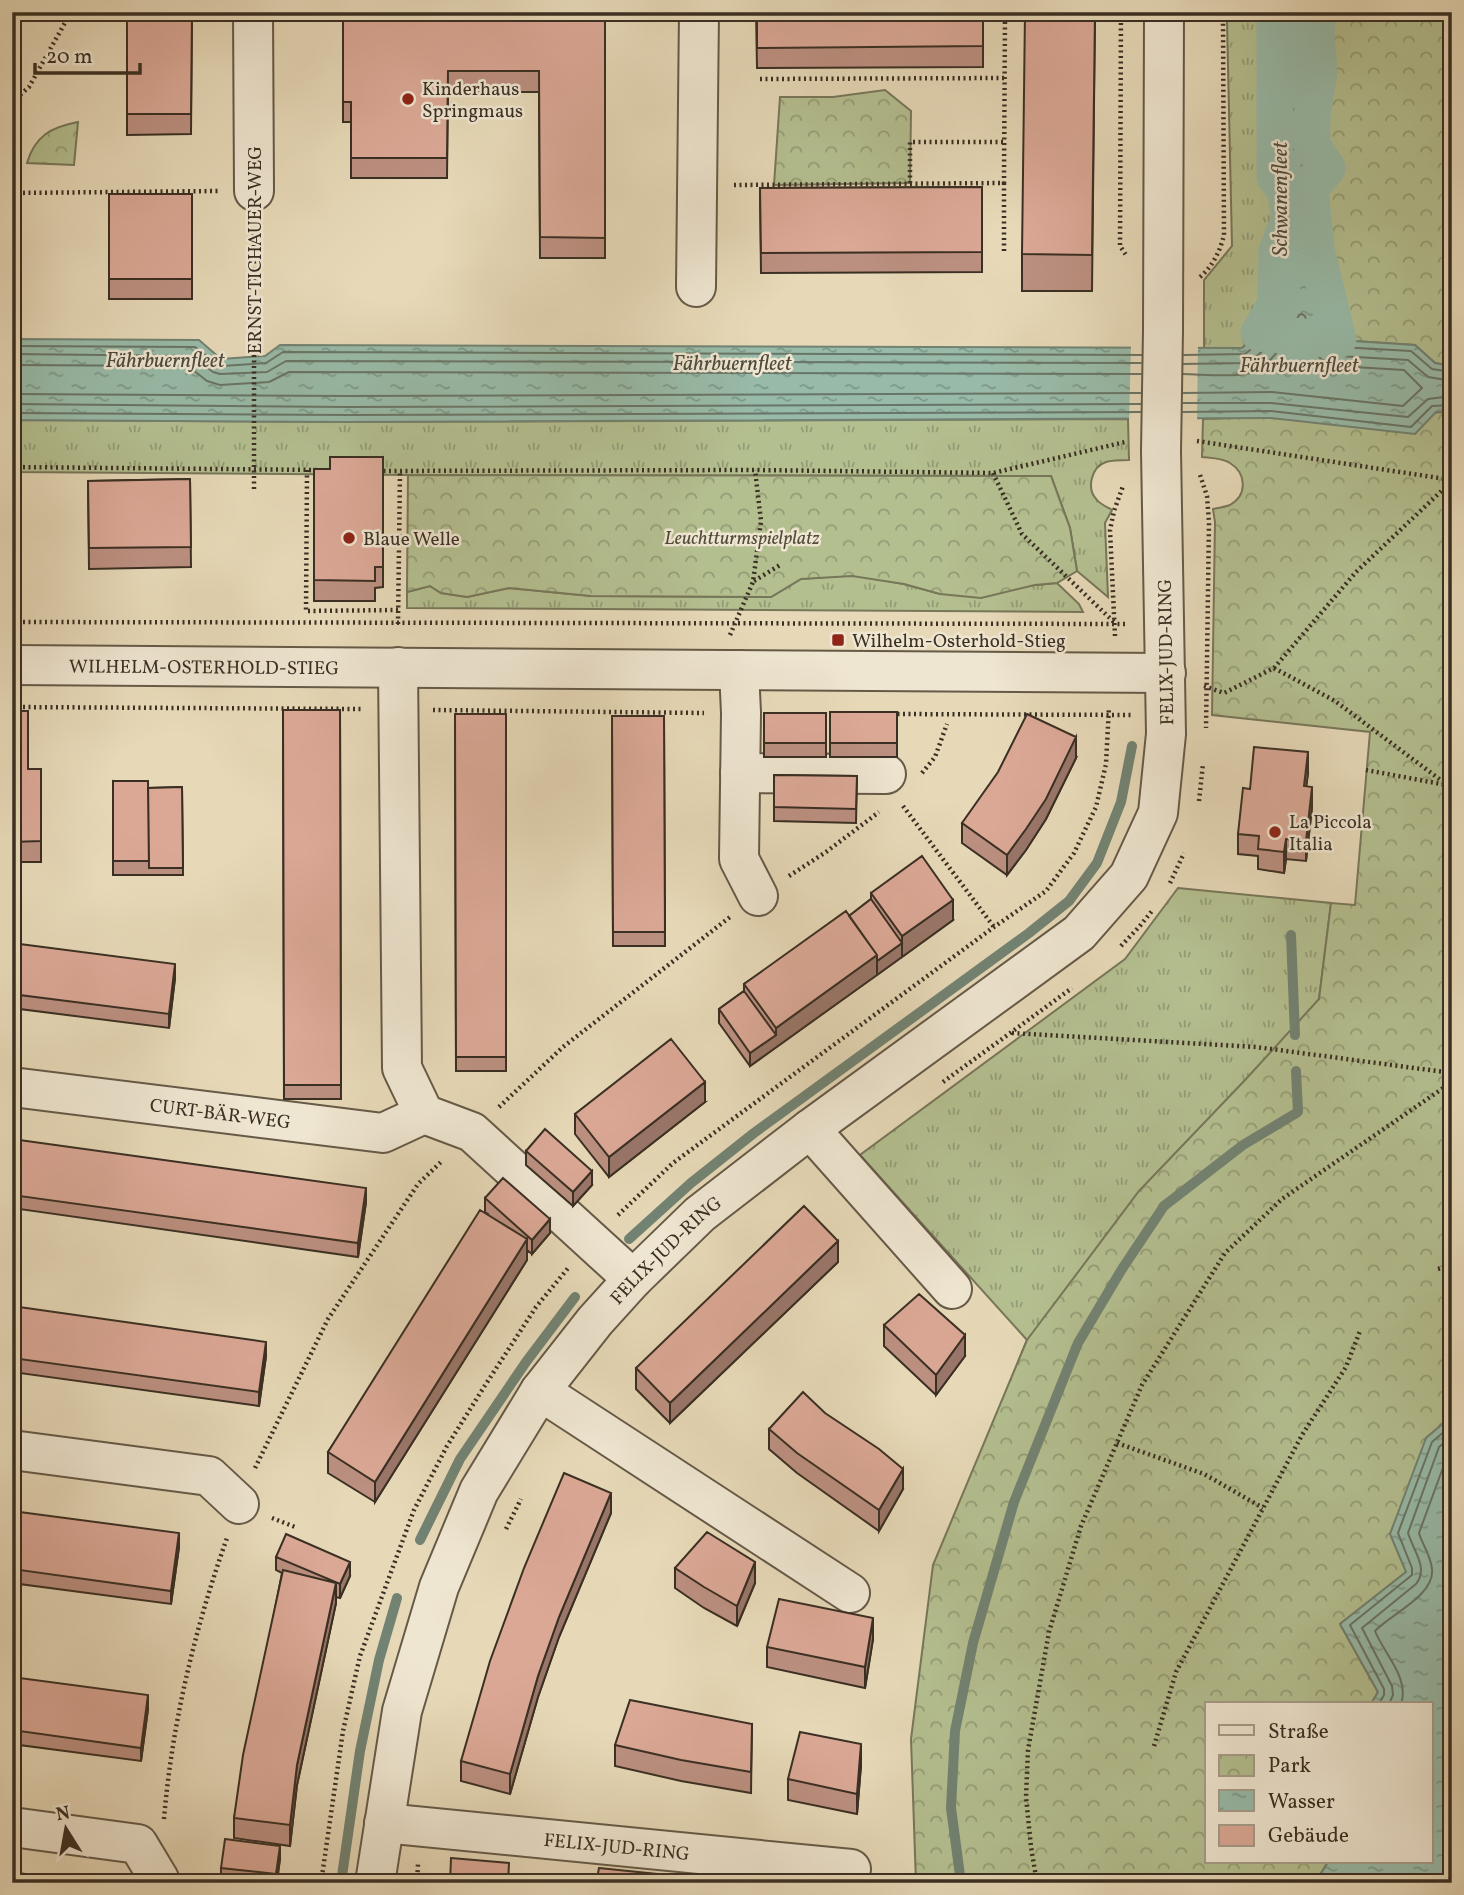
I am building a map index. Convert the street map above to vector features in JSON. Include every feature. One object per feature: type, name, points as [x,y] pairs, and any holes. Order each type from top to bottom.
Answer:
[{"type":"street","name":"ERNST-TICHAUER-WEG","points":[[253,12],[254,191]]},
{"type":"street","points":[[696,287],[699,12]]},
{"type":"street","name":"FELIX-JUD-RING","points":[[375,1883],[402,1711],[439,1587],[479,1491],[540,1391],[595,1321],[633,1279],[700,1214],[810,1129],[1079,933],[1129,876],[1157,813],[1166,734],[1161,452],[1164,12]]},
{"type":"street","name":"WILHELM-OSTERHOLD-STIEG","points":[[12,665],[1166,673]]},
{"type":"street","points":[[398,667],[402,1068],[424,1114],[472,1132],[633,1279]]},
{"type":"street","points":[[727,670],[741,713],[739,859],[758,896]]},
{"type":"street","points":[[740,773],[901,783]]},
{"type":"street","name":"CURT-BÄR-WEG","points":[[12,1087],[383,1133],[424,1114]]},
{"type":"street","points":[[810,1129],[952,1289]]},
{"type":"street","points":[[540,1391],[850,1593]]},
{"type":"street","points":[[12,1450],[209,1476],[239,1504]]},
{"type":"street","name":"FELIX-JUD-RING","points":[[384,1823],[851,1869]]},
{"type":"street","points":[[12,1828],[138,1844],[159,1879]]},
{"type":"path","points":[[12,102],[29,87],[71,12]]},
{"type":"path","points":[[1004,253],[1006,12]]},
{"type":"path","points":[[1120,246],[1121,12]]},
{"type":"path","points":[[1198,278],[1208,270],[1224,235],[1223,12]]},
{"type":"path","points":[[760,79],[1005,78]]},
{"type":"path","points":[[910,183],[910,142],[1004,142]]},
{"type":"path","points":[[698,186],[1004,183]]},
{"type":"path","points":[[12,193],[254,191]]},
{"type":"path","name":"ERNST-TICHAUER-WEG","points":[[254,191],[254,489]]},
{"type":"path","points":[[1452,195],[1448,460],[1452,479]]},
{"type":"path","points":[[1198,441],[1452,479]]},
{"type":"path","points":[[373,471],[755,470],[993,473],[1084,453]]},
{"type":"path","points":[[12,467],[333,470]]},
{"type":"path","points":[[307,470],[306,611],[398,610]]},
{"type":"path","points":[[727,670],[735,624],[753,582],[761,521],[755,470]]},
{"type":"path","points":[[398,624],[400,471]]},
{"type":"path","points":[[1198,471],[1204,483],[1209,509],[1206,737]]},
{"type":"path","points":[[993,473],[1022,534],[1116,624]]},
{"type":"path","points":[[1116,624],[1110,530],[1128,474]]},
{"type":"path","points":[[1166,673],[1224,693],[1274,668],[1356,572],[1452,479]]},
{"type":"path","points":[[753,582],[780,565]]},
{"type":"path","points":[[12,622],[1208,624]]},
{"type":"path","points":[[1274,668],[1335,701],[1449,785]]},
{"type":"path","points":[[12,707],[741,713]]},
{"type":"path","points":[[891,714],[1095,714],[1166,717]]},
{"type":"path","points":[[164,1825],[167,1785],[188,1669],[211,1583],[239,1504],[328,1319],[418,1184],[563,1046],[758,896],[827,852],[901,783],[935,757],[947,723]]},
{"type":"path","points":[[1197,807],[1204,756]]},
{"type":"path","points":[[1366,770],[1449,785]]},
{"type":"path","points":[[901,783],[994,927]]},
{"type":"path","points":[[1169,884],[1187,844]]},
{"type":"path","points":[[1112,954],[1156,905]]},
{"type":"path","points":[[934,1088],[1081,981]]},
{"type":"path","points":[[982,1003],[1011,1033],[1256,1047],[1452,1073]]},
{"type":"path","points":[[1037,1883],[1026,1797],[1028,1750],[1047,1645],[1081,1526],[1142,1385],[1225,1253],[1282,1199],[1452,1082]]},
{"type":"path","points":[[1438,1269],[1452,1265]]},
{"type":"path","points":[[1154,1746],[1176,1672],[1302,1435],[1346,1367],[1360,1331]]},
{"type":"path","points":[[1117,1443],[1204,1474],[1263,1508]]},
{"type":"path","points":[[505,1533],[521,1497]]},
{"type":"path","points":[[416,1883],[422,1827]]},
{"type":"green space","points":[[1234,12],[1275,12],[1275,177],[1285,189],[1290,218],[1277,251],[1276,304],[1259,333],[1242,348],[1204,348],[1204,280],[1232,246],[1227,21]]},
{"type":"green space","points":[[1317,12],[1452,12],[1452,366],[1435,363],[1415,345],[1338,340],[1316,250],[1310,189],[1327,168],[1312,145]]},
{"type":"green space","points":[[885,90],[911,111],[910,183],[774,185],[780,97],[833,97]]},
{"type":"green space","points":[[78,122],[74,165],[27,163],[30,154],[45,134]]},
{"type":"green space","points":[[1452,412],[1452,1416],[1426,1438],[1406,1572],[1340,1624],[1378,1692],[1372,1702],[1205,1702],[1205,1864],[1327,1864],[1315,1883],[916,1883],[911,1739],[933,1565],[1027,1340],[1139,1191],[1319,999],[1331,903],[1355,905],[1370,732],[1212,715],[1213,509],[1236,501],[1243,484],[1239,472],[1230,463],[1202,457],[1203,419]]},
{"type":"green space","points":[[1128,419],[1129,460],[1101,465],[1094,473],[1091,484],[1097,500],[1112,510],[1105,523],[1108,597],[1077,571],[1070,528],[1051,476],[12,472],[12,420],[348,422]]},
{"type":"green space","name":"Leuchtturmspielplatz","points":[[408,475],[1051,476],[1070,528],[1077,571],[1057,583],[1035,585],[981,598],[940,594],[904,584],[852,576],[801,579],[771,597],[591,596],[509,588],[467,597],[441,593],[430,586],[407,592]]},
{"type":"green space","points":[[852,575],[904,584],[940,594],[1057,583],[1079,604],[1083,612],[407,608],[407,592],[430,586],[441,593],[467,597],[509,588],[591,596],[771,597],[801,579]]},
{"type":"green space","points":[[1178,888],[1331,903],[1319,999],[916,1883],[935,1566],[1027,1340],[860,1155],[1125,959]]},
{"type":"water","name":"Fährbuernfleet","points":[[1275,12],[1317,12],[1319,71],[1312,115],[1312,145],[1327,168],[1310,189],[1316,250],[1338,340],[1415,345],[1435,363],[1452,366],[1452,412],[1436,412],[1415,434],[1271,418],[348,422],[12,420],[12,339],[199,340],[221,359],[265,356],[280,345],[1242,348],[1259,333],[1276,304],[1277,251],[1290,218],[1285,189],[1275,177]]},
{"type":"water","points":[[1452,1416],[1452,1883],[1315,1883],[1327,1864],[1432,1864],[1432,1702],[1372,1702],[1378,1692],[1340,1624],[1406,1572],[1390,1534],[1426,1438]]},
{"type":"pier","points":[[1131,344],[1198,344],[1197,423],[1129,423]]},
{"type":"building","points":[[127,12],[192,12],[191,114],[127,114]]},
{"type":"building","points":[[343,12],[605,12],[605,238],[540,237],[539,71],[448,71],[447,158],[351,158],[351,102],[343,102]]},
{"type":"building","points":[[757,12],[983,12],[983,46],[757,48]]},
{"type":"building","points":[[1025,12],[1095,12],[1092,255],[1022,254]]},
{"type":"building","points":[[14,186],[14,249],[12,249]]},
{"type":"building","points":[[982,187],[982,252],[761,253],[760,188]]},
{"type":"building","points":[[109,194],[192,194],[192,279],[109,279]]},
{"type":"building","name":"Blaue Welle","points":[[330,457],[383,457],[383,567],[375,567],[375,581],[314,580],[314,469],[330,469]]},
{"type":"building","points":[[190,479],[191,547],[89,548],[88,481]]},
{"type":"building","points":[[283,710],[340,710],[341,1085],[284,1085]]},
{"type":"building","points":[[12,711],[28,711],[28,769],[41,769],[41,841],[12,842]]},
{"type":"building","points":[[830,712],[897,712],[897,743],[830,743]]},
{"type":"building","points":[[764,713],[826,713],[826,743],[764,743]]},
{"type":"building","points":[[455,714],[506,714],[506,1057],[456,1057]]},
{"type":"building","points":[[1027,714],[1076,737],[1046,799],[1007,855],[962,823],[998,772]]},
{"type":"building","points":[[612,716],[664,716],[665,932],[613,932]]},
{"type":"building","name":"La Piccola Italia","points":[[1254,747],[1308,752],[1304,786],[1312,787],[1306,841],[1286,839],[1284,852],[1258,849],[1259,836],[1238,834],[1243,788],[1250,789]]},
{"type":"building","points":[[774,775],[857,776],[856,809],[774,807]]},
{"type":"building","points":[[113,781],[148,781],[149,861],[113,861]]},
{"type":"building","points":[[182,787],[183,868],[149,868],[148,788]]},
{"type":"building","points":[[922,856],[953,900],[902,936],[871,893]]},
{"type":"building","points":[[871,899],[902,943],[877,961],[877,955],[849,916]]},
{"type":"building","points":[[846,911],[877,955],[776,1028],[744,984]]},
{"type":"building","points":[[12,943],[175,964],[169,1014],[12,994]]},
{"type":"building","points":[[744,991],[776,1035],[750,1053],[719,1009]]},
{"type":"building","points":[[671,1039],[705,1082],[609,1157],[575,1114]]},
{"type":"building","points":[[545,1129],[592,1171],[573,1192],[526,1151]]},
{"type":"building","points":[[12,1139],[366,1188],[358,1243],[12,1195]]},
{"type":"building","points":[[503,1178],[550,1219],[532,1240],[485,1198]]},
{"type":"building","points":[[804,1206],[838,1241],[670,1403],[636,1368]]},
{"type":"building","points":[[480,1210],[527,1239],[375,1482],[328,1452]]},
{"type":"building","points":[[919,1294],[965,1335],[936,1375],[884,1325]]},
{"type":"building","points":[[12,1306],[266,1342],[259,1392],[12,1358]]},
{"type":"building","points":[[803,1392],[825,1413],[879,1449],[903,1469],[879,1510],[797,1453],[769,1429]]},
{"type":"building","points":[[564,1473],[611,1493],[559,1617],[538,1676],[510,1774],[461,1761],[490,1661],[524,1568]]},
{"type":"building","points":[[12,1511],[179,1533],[171,1591],[12,1569]]},
{"type":"building","points":[[707,1532],[755,1562],[737,1606],[675,1568]]},
{"type":"building","points":[[286,1534],[350,1562],[340,1584],[276,1557]]},
{"type":"building","points":[[283,1570],[336,1583],[297,1765],[290,1825],[234,1818],[243,1755]]},
{"type":"building","points":[[779,1599],[873,1618],[865,1667],[767,1647]]},
{"type":"building","points":[[12,1677],[148,1695],[141,1748],[12,1730]]},
{"type":"building","points":[[630,1700],[752,1724],[751,1772],[615,1745]]},
{"type":"building","points":[[800,1732],[861,1744],[857,1794],[788,1779]]},
{"type":"building","points":[[225,1839],[280,1846],[276,1874],[221,1868]]},
{"type":"building","points":[[451,1858],[509,1863],[508,1883],[450,1883]]},
{"type":"building","points":[[599,1868],[696,1878],[696,1883],[596,1883]]},
{"type":"building","points":[[12,1872],[86,1883],[12,1883]]},
{"type":"building","points":[[850,1876],[852,1883],[830,1883]]},
{"type":"waterway","name":"Schwanenfleet","points":[[1275,12],[1275,177],[1285,189],[1290,218],[1277,251],[1276,304],[1259,333],[1338,340],[1316,250],[1310,189],[1327,168],[1312,145],[1312,115],[1319,71],[1317,12]]},
{"type":"waterway","points":[[629,1239],[691,1183],[754,1133],[1069,901],[1097,863],[1121,802],[1132,746]]},
{"type":"waterway","points":[[1291,935],[1295,1035]]},
{"type":"waterway","points":[[961,1883],[951,1808],[955,1731],[973,1643],[1014,1502],[1078,1343],[1164,1206],[1243,1145],[1298,1112],[1296,1071]]},
{"type":"waterway","points":[[420,1540],[460,1459],[526,1362],[575,1297]]},
{"type":"waterway","points":[[342,1876],[360,1751],[379,1660],[397,1598]]},
{"type":"place","name":"Kinderhaus Springmaus","points":[[408,99]]},
{"type":"place","name":"Blaue Welle","points":[[349,538]]},
{"type":"place","name":"Wilhelm-Osterhold-Stieg","points":[[838,640]]},
{"type":"place","name":"La Piccola Italia","points":[[1275,832]]}]
